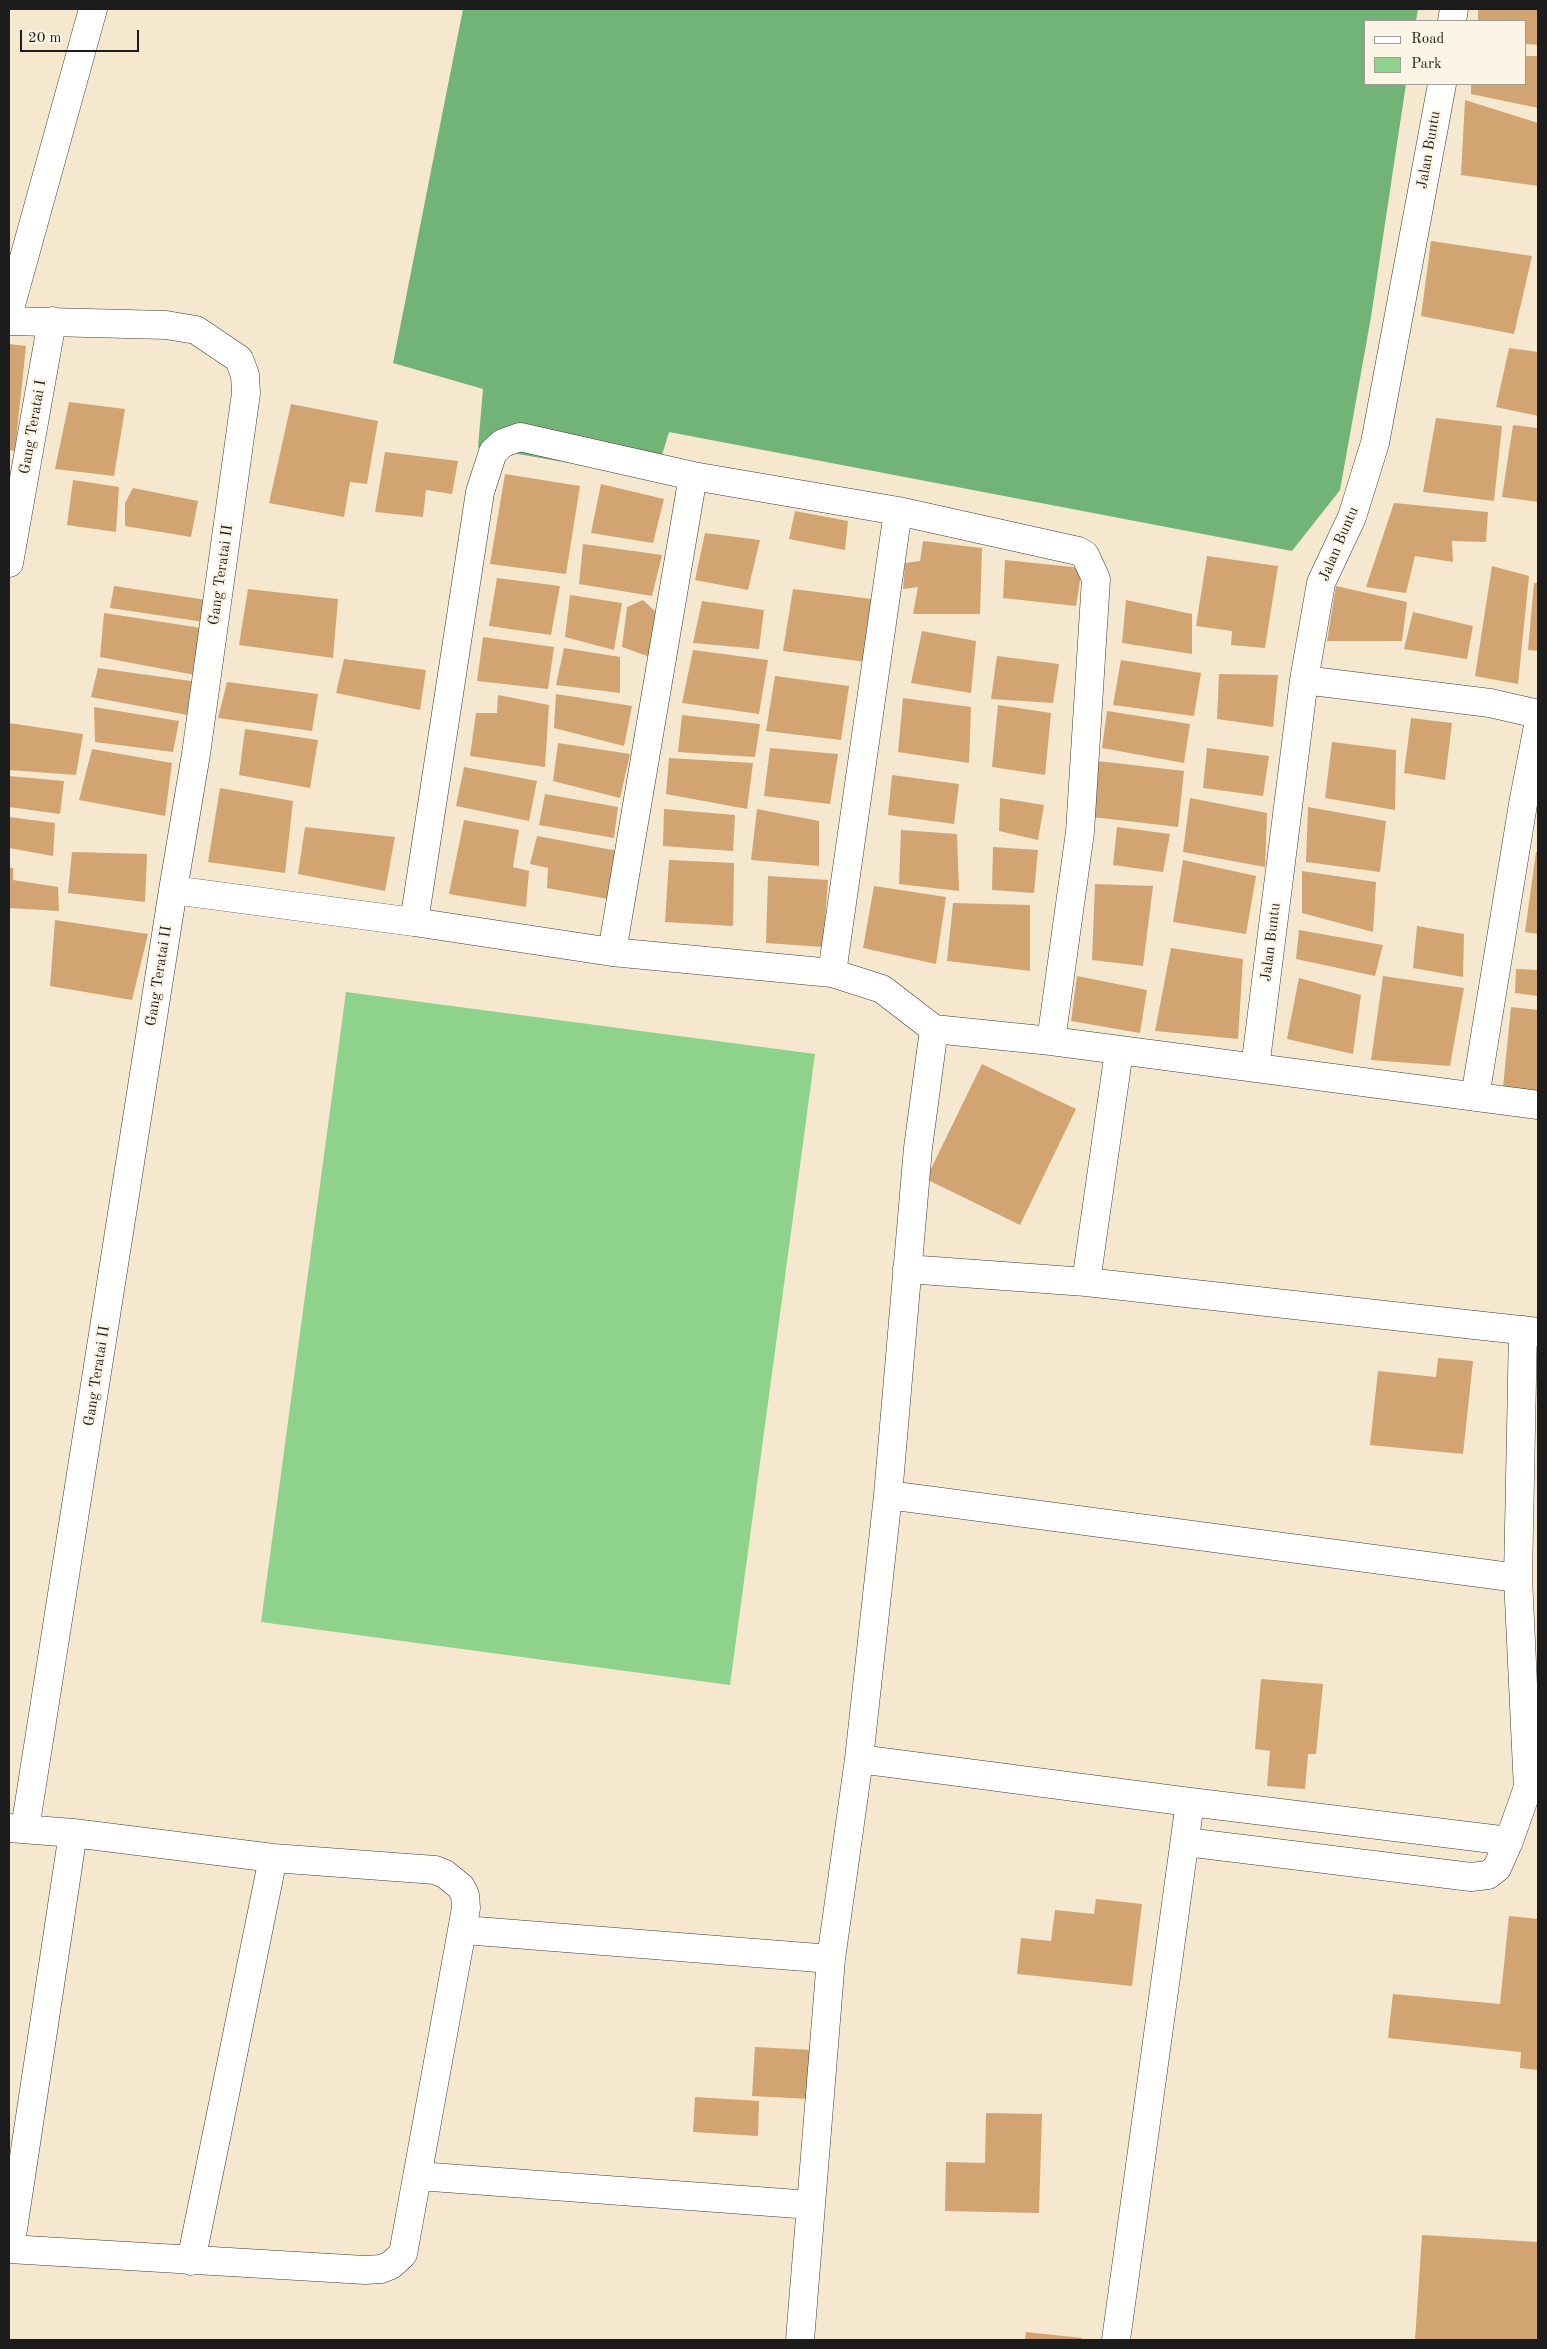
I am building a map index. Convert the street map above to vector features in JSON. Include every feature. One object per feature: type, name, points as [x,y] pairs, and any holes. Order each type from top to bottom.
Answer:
[{"type":"street","points":[[9,312],[93,9]]},
{"type":"street","name":"Jalan Buntu","points":[[1256,1068],[1304,680],[1321,583],[1352,517],[1375,443],[1442,85]]},
{"type":"street","name":"Gang Teratai II","points":[[9,321],[166,324],[196,330],[239,359],[245,375],[246,392],[198,744],[17,1829]]},
{"type":"street","name":"Gang Teratai I","points":[[9,563],[52,321]]},
{"type":"street","points":[[414,922],[480,492],[493,452],[503,443],[520,437],[693,476],[898,511],[1078,551],[1085,555],[1096,579],[1080,832],[1051,1041]]},
{"type":"street","points":[[612,952],[693,476]]},
{"type":"street","points":[[832,973],[898,511]]},
{"type":"street","points":[[1304,680],[1490,703],[1538,714]]},
{"type":"street","points":[[1475,1097],[1530,805],[1538,726]]},
{"type":"street","points":[[173,890],[414,922],[612,952],[832,973],[882,989],[934,1029],[1051,1041],[1538,1105]]},
{"type":"street","points":[[800,2340],[831,1959],[859,1759],[888,1495],[918,1148],[934,1029]]},
{"type":"street","points":[[1086,1282],[1118,1050]]},
{"type":"street","points":[[907,1269],[1086,1282],[1530,1331],[1518,1578],[1528,1790]]},
{"type":"street","points":[[888,1495],[1518,1578]]},
{"type":"street","points":[[1186,1842],[1471,1878],[1488,1875],[1497,1868],[1510,1840],[1538,1758]]},
{"type":"street","points":[[859,1759],[1190,1802],[1510,1840]]},
{"type":"street","points":[[1116,2340],[1190,1802]]},
{"type":"street","points":[[17,1829],[73,1833],[273,1858],[440,1872],[454,1881],[465,1895],[464,1930],[403,2254],[391,2265],[381,2269],[365,2270],[10,2249],[73,1833]]},
{"type":"street","points":[[190,2261],[273,1858]]},
{"type":"street","points":[[464,1930],[831,1959]]},
{"type":"street","points":[[418,2176],[810,2206]]},
{"type":"green space","points":[[463,9],[1418,9],[1416,20],[1364,20],[1364,85],[1406,85],[1371,317],[1340,490],[1292,551],[669,432],[655,478],[478,447],[483,389],[393,363]]},
{"type":"green space","points":[[346,992],[815,1054],[730,1685],[261,1622]]},
{"type":"building","points":[[1478,9],[1538,9],[1538,45],[1527,44],[1527,20],[1478,20]]},
{"type":"building","points":[[1527,56],[1538,56],[1538,108],[1471,94],[1471,85],[1527,85]]},
{"type":"building","points":[[1465,100],[1538,123],[1538,186],[1461,175]]},
{"type":"building","points":[[1431,241],[1532,256],[1514,334],[1421,316]]},
{"type":"building","points":[[9,344],[26,346],[15,451],[9,450]]},
{"type":"building","points":[[1509,348],[1538,352],[1538,416],[1496,407]]},
{"type":"building","points":[[69,402],[125,409],[114,476],[55,469]]},
{"type":"building","points":[[291,404],[378,421],[367,484],[350,482],[344,517],[269,503]]},
{"type":"building","points":[[1436,418],[1502,426],[1494,501],[1423,492]]},
{"type":"building","points":[[1513,425],[1538,428],[1538,502],[1502,497]]},
{"type":"building","points":[[385,452],[458,461],[452,494],[426,490],[423,517],[375,512]]},
{"type":"building","points":[[505,474],[580,486],[566,574],[490,564]]},
{"type":"building","points":[[73,480],[119,487],[116,532],[67,525]]},
{"type":"building","points":[[601,484],[664,499],[653,543],[591,533]]},
{"type":"building","points":[[133,488],[198,501],[191,537],[125,526],[125,503]]},
{"type":"building","points":[[1394,503],[1488,512],[1486,542],[1452,541],[1453,562],[1415,556],[1406,593],[1366,587]]},
{"type":"building","points":[[795,511],[848,521],[845,550],[789,539]]},
{"type":"building","points":[[705,533],[760,540],[748,590],[695,580]]},
{"type":"building","points":[[923,541],[982,548],[980,614],[913,614],[918,587],[903,589],[905,563],[920,561]]},
{"type":"building","points":[[583,544],[662,555],[652,596],[579,584]]},
{"type":"building","points":[[1207,556],[1278,566],[1265,648],[1231,645],[1232,631],[1196,626]]},
{"type":"building","points":[[1005,560],[1082,568],[1076,606],[1003,598]]},
{"type":"building","points":[[1492,566],[1529,576],[1518,684],[1475,676]]},
{"type":"building","points":[[497,578],[560,586],[551,635],[489,626]]},
{"type":"building","points":[[1534,583],[1538,583],[1538,651],[1528,650]]},
{"type":"building","points":[[114,586],[207,600],[204,622],[110,608]]},
{"type":"building","points":[[1336,586],[1407,602],[1402,641],[1327,641]]},
{"type":"building","points":[[248,589],[338,599],[333,658],[239,645]]},
{"type":"building","points":[[793,589],[872,599],[866,662],[783,651]]},
{"type":"building","points":[[570,595],[622,603],[614,650],[565,637]]},
{"type":"building","points":[[643,600],[658,614],[650,657],[622,647],[627,607]]},
{"type":"building","points":[[1126,600],[1192,614],[1192,654],[1122,643]]},
{"type":"building","points":[[702,601],[764,610],[759,649],[693,643]]},
{"type":"building","points":[[1413,612],[1473,626],[1467,659],[1404,649]]},
{"type":"building","points":[[104,613],[208,629],[200,676],[100,657]]},
{"type":"building","points":[[922,631],[976,641],[971,693],[911,683]]},
{"type":"building","points":[[483,637],[554,647],[548,689],[477,681]]},
{"type":"building","points":[[564,648],[620,657],[620,693],[556,685]]},
{"type":"building","points":[[693,650],[768,660],[759,714],[682,703]]},
{"type":"building","points":[[997,656],[1059,664],[1053,703],[991,699]]},
{"type":"building","points":[[344,659],[426,670],[420,710],[336,693]]},
{"type":"building","points":[[1121,660],[1201,673],[1194,716],[1113,705]]},
{"type":"building","points":[[98,668],[198,682],[193,716],[91,697]]},
{"type":"building","points":[[1219,674],[1278,675],[1273,727],[1217,719]]},
{"type":"building","points":[[775,676],[849,686],[841,740],[766,731]]},
{"type":"building","points":[[227,682],[318,694],[312,731],[218,718]]},
{"type":"building","points":[[556,694],[632,706],[624,746],[554,728]]},
{"type":"building","points":[[498,695],[549,705],[545,767],[470,756],[476,713],[497,713]]},
{"type":"building","points":[[903,698],[971,707],[969,763],[898,752]]},
{"type":"building","points":[[998,705],[1051,713],[1045,775],[992,767]]},
{"type":"building","points":[[94,707],[179,721],[173,752],[95,742]]},
{"type":"building","points":[[1107,711],[1190,724],[1184,763],[1102,748]]},
{"type":"building","points":[[682,715],[760,724],[755,757],[678,752]]},
{"type":"building","points":[[1411,718],[1452,723],[1445,780],[1404,773]]},
{"type":"building","points":[[9,723],[83,734],[76,775],[9,770]]},
{"type":"building","points":[[245,729],[318,740],[310,788],[239,775]]},
{"type":"building","points":[[1332,742],[1396,750],[1395,810],[1325,798]]},
{"type":"building","points":[[558,743],[630,754],[620,798],[553,781]]},
{"type":"building","points":[[770,748],[838,754],[830,804],[764,796]]},
{"type":"building","points":[[1207,748],[1269,756],[1263,796],[1203,788]]},
{"type":"building","points":[[92,749],[172,763],[165,816],[79,800]]},
{"type":"building","points":[[669,758],[753,763],[747,809],[666,794]]},
{"type":"building","points":[[1098,761],[1184,771],[1178,827],[1093,817]]},
{"type":"building","points":[[464,767],[537,781],[529,821],[456,806]]},
{"type":"building","points":[[892,775],[959,784],[954,824],[888,815]]},
{"type":"building","points":[[9,776],[64,781],[60,814],[9,807]]},
{"type":"building","points":[[220,788],[293,801],[285,873],[208,862]]},
{"type":"building","points":[[545,794],[618,807],[614,838],[539,825]]},
{"type":"building","points":[[1000,798],[1044,805],[1038,840],[999,831]]},
{"type":"building","points":[[1190,798],[1267,813],[1265,867],[1183,852]]},
{"type":"building","points":[[1308,807],[1386,821],[1380,872],[1306,862]]},
{"type":"building","points":[[664,809],[735,815],[733,851],[663,846]]},
{"type":"building","points":[[757,809],[819,821],[819,866],[751,860]]},
{"type":"building","points":[[9,817],[55,823],[53,856],[9,848]]},
{"type":"building","points":[[464,820],[519,830],[513,867],[529,871],[526,907],[449,894]]},
{"type":"building","points":[[305,827],[395,837],[385,891],[298,874]]},
{"type":"building","points":[[1117,827],[1170,834],[1163,872],[1113,865]]},
{"type":"building","points":[[901,830],[957,834],[959,891],[899,884]]},
{"type":"building","points":[[537,836],[618,851],[608,899],[547,888],[548,868],[530,864]]},
{"type":"building","points":[[993,847],[1038,850],[1034,893],[992,890]]},
{"type":"building","points":[[72,852],[147,854],[145,902],[68,893]]},
{"type":"building","points":[[1536,852],[1538,852],[1538,934],[1525,932]]},
{"type":"building","points":[[669,860],[734,863],[733,926],[665,922]]},
{"type":"building","points":[[1183,860],[1256,876],[1246,934],[1173,922]]},
{"type":"building","points":[[9,868],[13,868],[13,880],[58,887],[59,911],[9,908]]},
{"type":"building","points":[[1302,871],[1376,882],[1373,932],[1302,913]]},
{"type":"building","points":[[768,876],[828,880],[823,947],[766,943]]},
{"type":"building","points":[[1095,884],[1153,886],[1143,966],[1092,960]]},
{"type":"building","points":[[874,886],[946,897],[936,964],[863,948]]},
{"type":"building","points":[[953,903],[1030,905],[1030,971],[947,961]]},
{"type":"building","points":[[55,920],[148,934],[132,1000],[50,986]]},
{"type":"building","points":[[1417,926],[1464,934],[1463,977],[1413,968]]},
{"type":"building","points":[[1299,930],[1383,945],[1375,976],[1296,959]]},
{"type":"building","points":[[1171,948],[1243,959],[1238,1039],[1155,1031]]},
{"type":"building","points":[[1516,969],[1538,970],[1538,996],[1515,993]]},
{"type":"building","points":[[1077,976],[1147,990],[1140,1033],[1071,1021]]},
{"type":"building","points":[[1383,976],[1464,988],[1450,1066],[1371,1060]]},
{"type":"building","points":[[1299,978],[1361,995],[1353,1054],[1287,1039]]},
{"type":"building","points":[[1511,1007],[1538,1010],[1538,1092],[1503,1087]]},
{"type":"building","points":[[982,1064],[1076,1109],[1020,1225],[926,1179]]},
{"type":"building","points":[[1438,1358],[1473,1361],[1463,1454],[1370,1445],[1378,1371],[1436,1377]]},
{"type":"building","points":[[1261,1679],[1323,1684],[1316,1754],[1308,1754],[1305,1789],[1267,1786],[1270,1751],[1255,1749]]},
{"type":"building","points":[[1096,1899],[1142,1904],[1132,1986],[1017,1974],[1021,1938],[1051,1941],[1055,1910],[1094,1914]]},
{"type":"building","points":[[1509,1916],[1538,1919],[1538,2070],[1520,2068],[1521,2052],[1388,2038],[1393,1994],[1500,2004]]},
{"type":"building","points":[[755,2047],[814,2050],[811,2099],[752,2096]]},
{"type":"building","points":[[695,2097],[759,2101],[758,2136],[693,2132]]},
{"type":"building","points":[[986,2113],[1042,2114],[1039,2213],[945,2211],[946,2162],[985,2163]]},
{"type":"building","points":[[1422,2235],[1538,2242],[1538,2340],[1415,2340]]},
{"type":"building","points":[[1026,2332],[1082,2338],[1082,2340],[1025,2340]]}]
